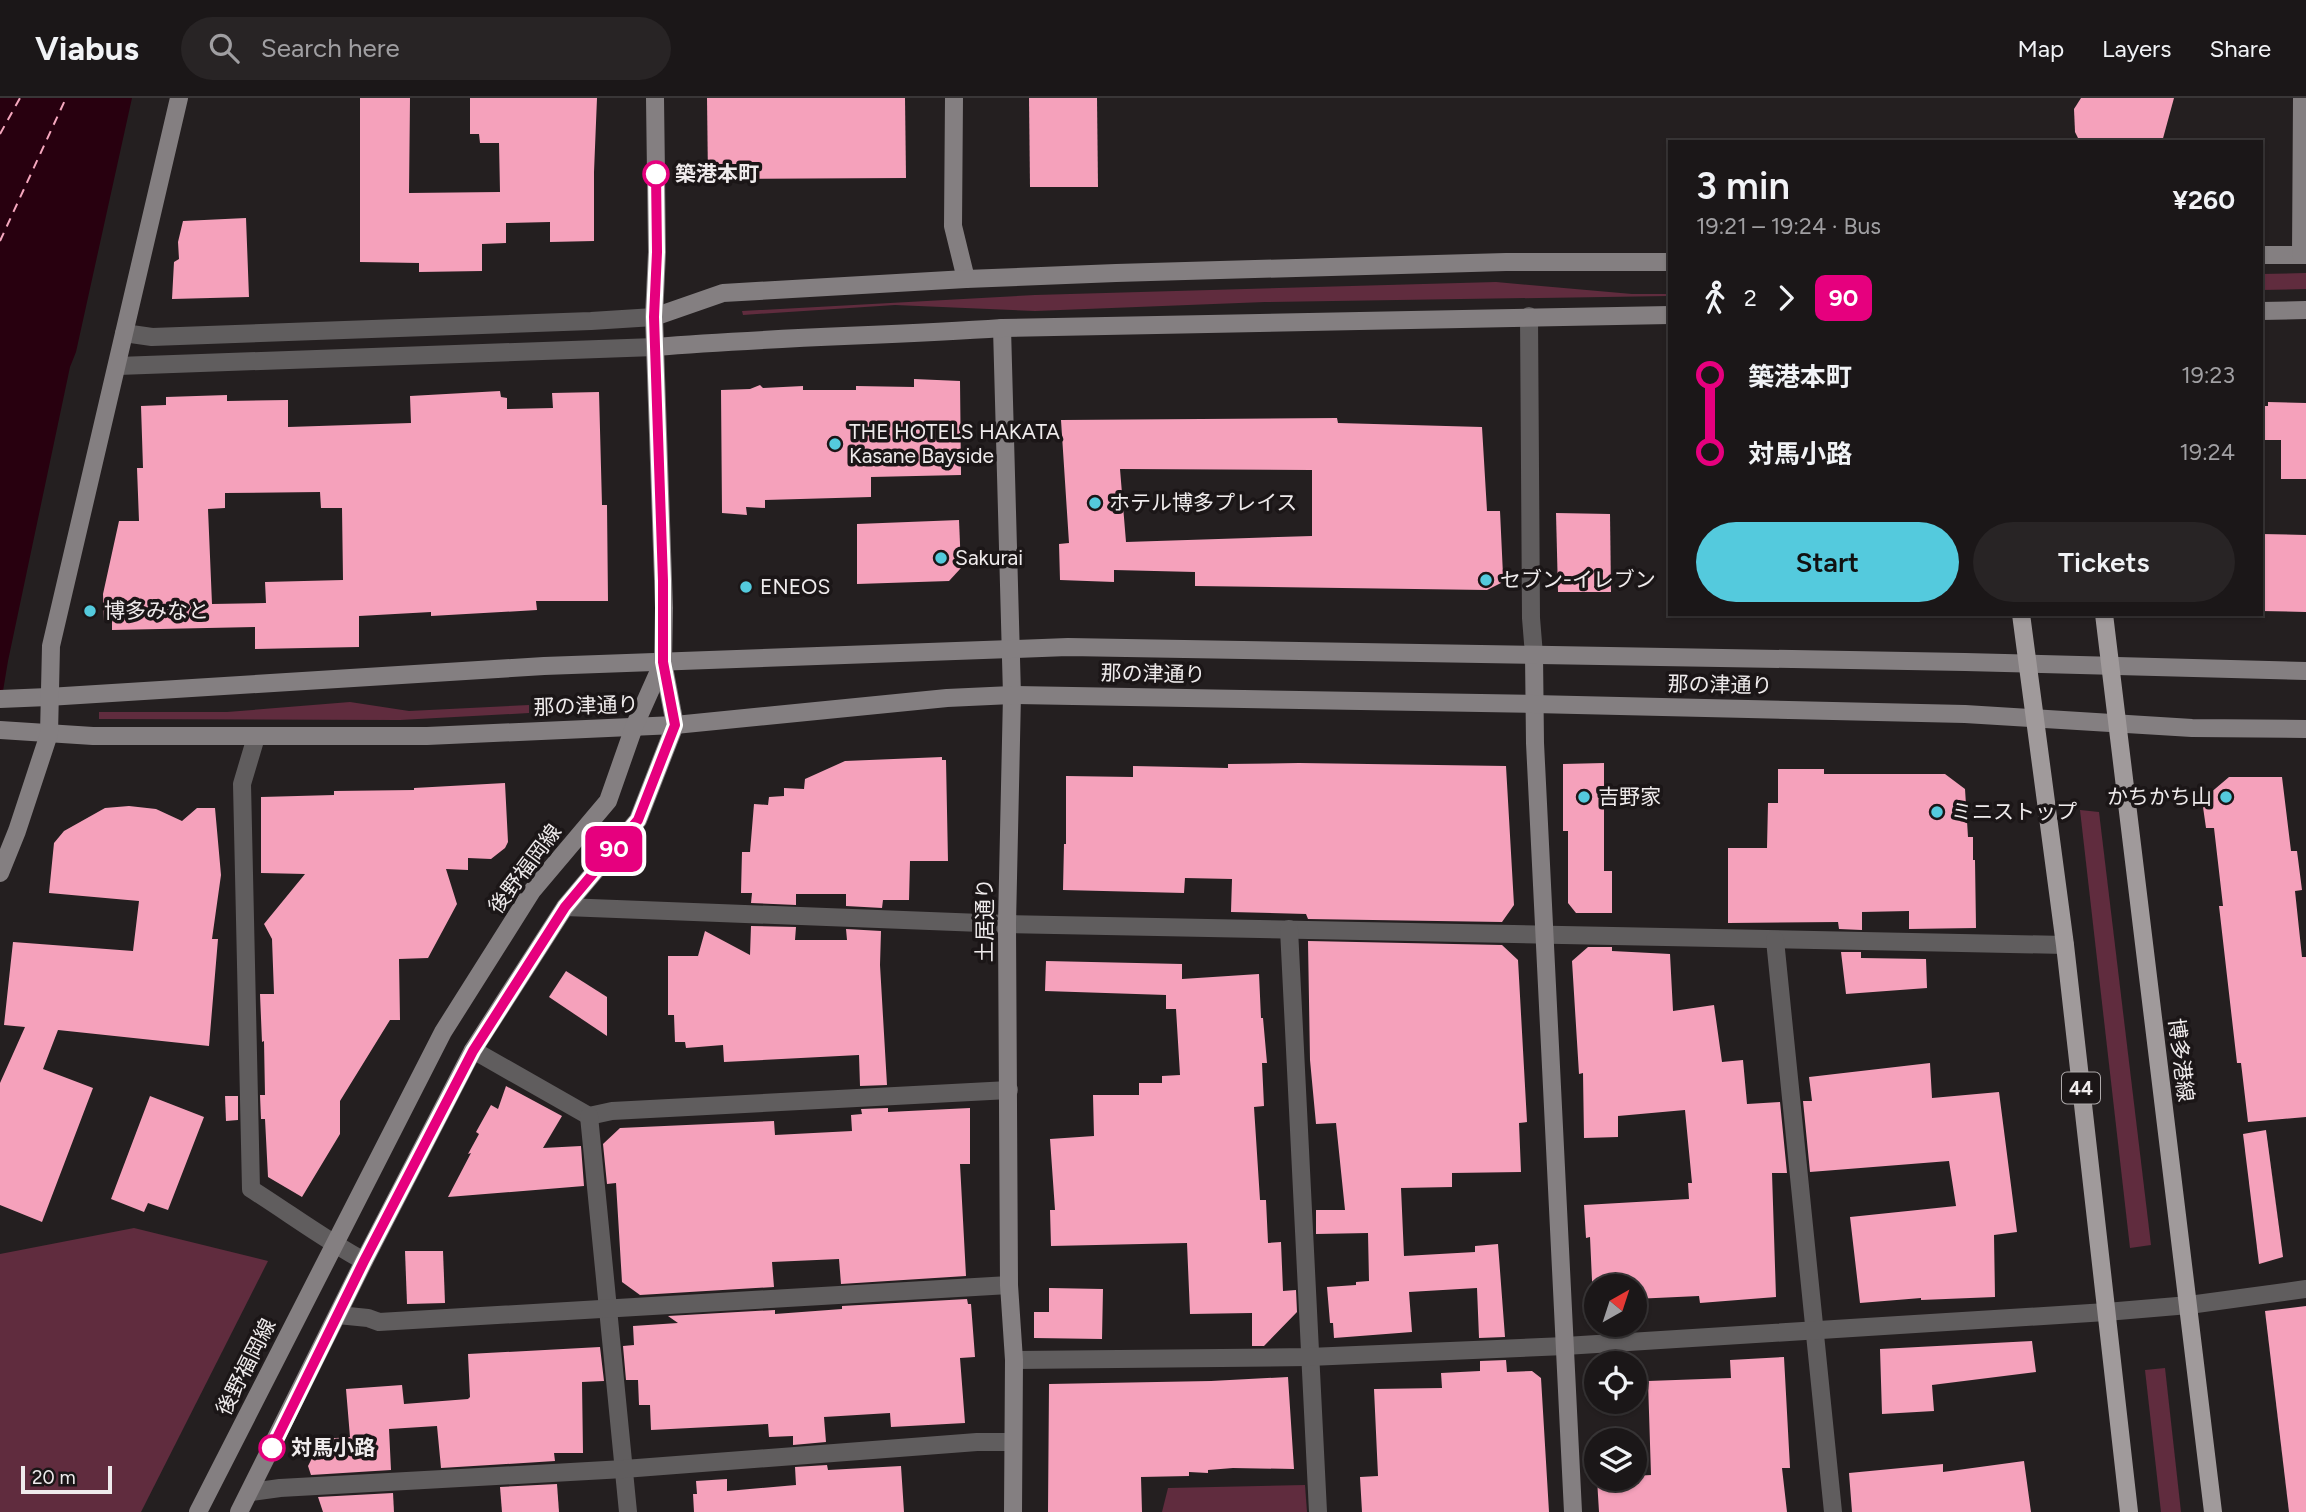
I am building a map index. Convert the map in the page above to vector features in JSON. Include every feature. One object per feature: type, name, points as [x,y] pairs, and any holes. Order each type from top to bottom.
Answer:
[{"type":"main road","name":"44","points":[[2021,616],[2065,945],[2129,1512]]},
{"type":"main road","name":"博多港線","points":[[2105,616],[2213,1512]]},
{"type":"street","points":[[0,873],[49,734],[51,646],[179,98]]},
{"type":"street","points":[[239,1512],[251,1493],[364,1261],[473,1051],[565,907],[638,820],[675,725],[663,662],[664,608],[654,317],[657,252],[654,98]]},
{"type":"street","points":[[954,98],[953,226],[966,279]]},
{"type":"street","points":[[2263,255],[2304,255],[2302,98]]},
{"type":"street","points":[[124,333],[152,337],[654,317],[723,293],[966,279],[1506,262],[1668,262]]},
{"type":"street","points":[[2263,311],[2306,310]]},
{"type":"street","points":[[118,366],[655,347],[724,341],[892,336],[1002,328],[1668,315]]},
{"type":"street","points":[[1530,316],[1534,704],[1573,1512]]},
{"type":"street","name":"土居通り","points":[[1002,328],[1012,695],[1007,924],[1009,1285],[1014,1360],[1013,1512]]},
{"type":"street","name":"那の津通り","points":[[1,699],[544,666],[1068,647],[2306,671]]},
{"type":"street","name":"後野福岡線","points":[[198,1512],[443,1032],[532,891],[608,801],[634,727],[663,662]]},
{"type":"street","name":"那の津通り","points":[[0,730],[49,734],[256,737],[427,736],[675,725],[947,698],[1012,695],[1965,714],[2192,728],[2306,729]]},
{"type":"street","points":[[256,737],[242,784],[251,1189],[311,1227],[333,1245],[364,1261]]},
{"type":"street","points":[[565,907],[1007,924],[2065,945]]},
{"type":"street","points":[[1289,929],[1318,1512]]},
{"type":"street","points":[[1775,940],[1833,1512]]},
{"type":"street","points":[[473,1051],[589,1116],[612,1111],[1009,1090]]},
{"type":"street","points":[[589,1116],[628,1512]]},
{"type":"street","points":[[338,1315],[379,1322],[1009,1285]]},
{"type":"street","points":[[1014,1360],[1309,1357],[1565,1346],[2106,1312],[2189,1305],[2306,1289]]},
{"type":"street","points":[[251,1493],[280,1488],[624,1469],[976,1442],[1012,1442]]},
{"type":"shaded area","points":[[0,98],[132,98],[76,352],[70,367],[0,709]]},
{"type":"shaded area","points":[[2306,273],[2306,289],[2263,290],[2263,274]]},
{"type":"shaded area","points":[[1496,282],[1668,296],[1265,302],[1035,311],[895,305],[743,315],[742,311],[1035,295]]},
{"type":"shaded area","points":[[350,702],[409,711],[529,705],[529,713],[400,720],[99,719],[99,712],[227,712]]},
{"type":"shaded area","points":[[2080,810],[2099,812],[2151,1245],[2130,1248]]},
{"type":"shaded area","points":[[134,1228],[268,1261],[141,1512],[0,1512],[0,1254]]},
{"type":"shaded area","points":[[2165,1368],[2181,1512],[2161,1512],[2145,1370]]},
{"type":"shaded area","points":[[1305,1485],[1307,1512],[1162,1512],[1168,1488]]},
{"type":"building","points":[[360,98],[410,98],[409,193],[500,192],[499,143],[480,143],[479,134],[470,134],[470,98],[597,98],[594,241],[550,242],[550,222],[506,223],[506,243],[482,244],[482,271],[419,272],[419,263],[360,262]]},
{"type":"building","points":[[707,98],[905,98],[906,178],[708,179]]},
{"type":"building","points":[[1029,98],[1097,98],[1098,187],[1030,187]]},
{"type":"building","points":[[2081,98],[2174,98],[2163,140],[2079,140],[2075,132],[2074,109]]},
{"type":"building","points":[[246,218],[249,297],[172,299],[174,262],[179,259],[178,242],[183,221]]},
{"type":"building","points":[[914,379],[960,381],[961,475],[871,477],[871,497],[765,500],[765,508],[746,507],[747,515],[722,513],[721,390],[750,389],[760,385],[763,388],[803,386],[803,390],[856,390],[856,386],[914,387]]},
{"type":"building","points":[[500,391],[501,397],[507,398],[507,409],[553,408],[552,393],[599,392],[602,505],[607,505],[608,601],[536,601],[537,610],[431,616],[431,612],[359,616],[359,647],[255,649],[255,627],[112,630],[112,621],[104,621],[103,594],[119,521],[139,521],[137,468],[143,468],[141,406],[166,405],[166,397],[227,395],[227,401],[288,400],[288,427],[411,423],[410,396]],"holes":[[[320,492],[321,508],[342,508],[343,580],[265,582],[266,603],[212,604],[208,509],[225,508],[225,493]]]},
{"type":"building","points":[[2268,402],[2306,403],[2306,479],[2281,479],[2281,440],[2263,440],[2263,406],[2268,406]]},
{"type":"building","points":[[1337,418],[1338,423],[1482,427],[1487,511],[1500,511],[1503,575],[1501,583],[1487,590],[1195,586],[1195,572],[1114,570],[1114,582],[1060,580],[1059,544],[1069,543],[1061,420]],"holes":[[[1120,469],[1312,470],[1312,536],[1126,542]]]},
{"type":"building","points":[[1556,513],[1610,514],[1611,592],[1558,592]]},
{"type":"building","points":[[959,520],[961,568],[949,581],[857,584],[857,524]]},
{"type":"building","points":[[2263,534],[2306,535],[2306,612],[2263,611]]},
{"type":"building","points":[[942,757],[942,760],[946,760],[948,861],[910,861],[909,900],[883,900],[882,908],[846,906],[846,894],[796,894],[796,905],[751,903],[752,893],[741,893],[742,852],[750,852],[754,804],[768,805],[769,797],[784,796],[784,788],[804,789],[805,779],[845,761]]},
{"type":"building","points":[[1604,763],[1604,871],[1612,871],[1612,913],[1576,913],[1568,903],[1568,831],[1563,831],[1563,764]]},
{"type":"building","points":[[1228,764],[1506,766],[1514,905],[1502,922],[1308,919],[1306,914],[1231,912],[1232,879],[1185,878],[1184,893],[1063,890],[1066,776],[1133,777],[1133,766],[1228,768]]},
{"type":"building","points":[[1778,769],[1824,769],[1824,774],[1945,774],[1965,789],[1968,837],[1973,837],[1975,860],[1976,928],[1909,929],[1909,911],[1862,912],[1862,930],[1839,929],[1838,922],[1728,923],[1728,848],[1767,848],[1768,803],[1778,803]]},
{"type":"building","points":[[2229,777],[2282,777],[2291,851],[2297,851],[2302,890],[2295,891],[2302,957],[2306,957],[2306,1117],[2248,1122],[2241,1063],[2237,1063],[2219,906],[2223,906],[2214,828],[2206,828],[2202,800]]},
{"type":"building","points":[[505,783],[508,842],[505,848],[491,859],[468,858],[468,870],[446,869],[457,904],[428,958],[399,959],[400,1020],[390,1020],[340,1101],[340,1134],[302,1197],[268,1177],[265,1119],[261,1119],[260,1095],[265,1095],[260,994],[274,994],[272,939],[264,924],[305,874],[261,873],[261,797],[334,795],[334,791],[414,790]]},
{"type":"building","points":[[129,806],[156,809],[182,821],[197,808],[215,808],[221,875],[212,939],[218,939],[209,1046],[58,1030],[43,1069],[93,1088],[42,1222],[0,1205],[0,1083],[25,1027],[4,1025],[13,942],[133,951],[139,901],[49,893],[54,843],[64,831],[105,808]]},
{"type":"building","points":[[751,926],[796,927],[795,940],[847,940],[846,929],[881,931],[880,965],[887,1085],[860,1086],[859,1055],[724,1062],[723,1045],[686,1048],[685,1042],[675,1042],[674,1015],[668,1015],[668,956],[698,956],[705,931],[750,955]]},
{"type":"building","points":[[1308,941],[1502,945],[1518,960],[1527,1122],[1519,1123],[1521,1172],[1452,1173],[1452,1187],[1401,1188],[1404,1256],[1475,1252],[1475,1246],[1498,1244],[1505,1337],[1479,1338],[1477,1288],[1409,1292],[1412,1332],[1334,1338],[1327,1287],[1356,1285],[1356,1282],[1369,1281],[1368,1233],[1316,1234],[1316,1210],[1345,1210],[1336,1123],[1316,1124],[1310,1060]]},
{"type":"building","points":[[1588,947],[1670,954],[1673,1011],[1714,1005],[1722,1062],[1743,1060],[1747,1104],[1780,1102],[1787,1173],[1772,1173],[1776,1297],[1700,1303],[1699,1296],[1647,1298],[1647,1274],[1592,1274],[1590,1237],[1586,1238],[1584,1205],[1689,1199],[1688,1183],[1692,1183],[1685,1110],[1618,1116],[1618,1137],[1584,1138],[1583,1073],[1579,1074],[1572,961]]},
{"type":"building","points":[[1841,952],[1861,952],[1861,958],[1926,959],[1927,988],[1846,994]]},
{"type":"building","points":[[1046,961],[1182,964],[1182,979],[1259,974],[1267,1063],[1262,1063],[1264,1106],[1254,1107],[1260,1200],[1266,1200],[1268,1243],[1281,1242],[1283,1291],[1296,1290],[1297,1312],[1264,1346],[1252,1346],[1252,1313],[1190,1314],[1187,1243],[1051,1246],[1050,1210],[1055,1210],[1050,1139],[1094,1136],[1093,1095],[1139,1095],[1139,1083],[1162,1083],[1162,1076],[1180,1075],[1176,1009],[1166,1009],[1166,995],[1045,991]]},
{"type":"building","points":[[566,971],[607,997],[607,1036],[549,997]]},
{"type":"building","points":[[1930,1063],[1932,1098],[1999,1092],[2017,1232],[1994,1235],[1995,1297],[1921,1298],[1860,1303],[1850,1217],[1956,1206],[1949,1161],[1810,1172],[1803,1101],[1812,1101],[1809,1077]]},
{"type":"building","points":[[506,1086],[562,1116],[543,1148],[581,1146],[584,1186],[448,1197],[471,1153],[468,1154],[479,1134],[476,1132],[491,1105],[498,1109]]},
{"type":"building","points":[[150,1096],[204,1117],[168,1210],[148,1203],[144,1212],[111,1199]]},
{"type":"building","points":[[225,1096],[238,1096],[238,1120],[226,1121]]},
{"type":"building","points":[[888,1108],[888,1112],[970,1108],[970,1164],[960,1164],[966,1276],[841,1284],[839,1259],[772,1262],[774,1287],[640,1295],[622,1282],[616,1183],[607,1184],[603,1144],[620,1128],[774,1121],[775,1135],[852,1131],[851,1115],[862,1114],[861,1109]]},
{"type":"building","points":[[2266,1130],[2283,1257],[2259,1264],[2243,1134]]},
{"type":"building","points":[[405,1251],[443,1251],[445,1303],[407,1304]]},
{"type":"building","points":[[1049,1288],[1103,1289],[1102,1339],[1034,1338],[1034,1312],[1049,1312]]},
{"type":"building","points":[[967,1299],[968,1304],[971,1304],[975,1357],[960,1358],[965,1423],[891,1427],[890,1413],[824,1417],[826,1442],[793,1445],[793,1436],[769,1437],[768,1424],[651,1430],[650,1405],[639,1405],[638,1380],[626,1380],[623,1346],[634,1345],[633,1326],[678,1323],[668,1316],[775,1310],[775,1314],[842,1309],[842,1306]]},
{"type":"building","points":[[2306,1306],[2306,1512],[2289,1512],[2265,1311]]},
{"type":"building","points":[[2032,1341],[2036,1372],[1932,1385],[1934,1411],[1882,1414],[1880,1349]]},
{"type":"building","points":[[600,1347],[604,1381],[582,1382],[583,1453],[554,1453],[555,1461],[441,1468],[437,1426],[389,1429],[391,1470],[311,1475],[308,1466],[322,1439],[350,1437],[346,1389],[402,1385],[404,1404],[468,1399],[468,1354]]},
{"type":"building","points":[[1784,1357],[1790,1468],[1782,1468],[1787,1512],[1599,1512],[1598,1491],[1647,1491],[1647,1475],[1651,1475],[1648,1381],[1731,1378],[1730,1360]]},
{"type":"building","points":[[1506,1360],[1507,1372],[1532,1371],[1541,1378],[1549,1512],[1362,1512],[1360,1477],[1378,1476],[1374,1389],[1442,1388],[1441,1373],[1480,1371],[1480,1361]]},
{"type":"building","points":[[1288,1377],[1294,1469],[1233,1468],[1208,1470],[1208,1473],[1189,1472],[1189,1476],[1141,1477],[1142,1512],[1048,1512],[1049,1384]]},
{"type":"building","points":[[2024,1461],[2031,1512],[1852,1512],[1849,1473],[1943,1464],[1943,1472]]},
{"type":"building","points":[[827,1465],[828,1470],[901,1466],[904,1512],[694,1512],[693,1494],[697,1494],[696,1481],[727,1479],[727,1491],[796,1485],[795,1467]]},
{"type":"building","points":[[557,1484],[559,1512],[502,1512],[500,1487]]},
{"type":"building","points":[[393,1493],[394,1512],[323,1512],[318,1497]]},
{"type":"ferry route","points":[[0,134],[20,98]]},
{"type":"ferry route","points":[[0,241],[66,98]]},
{"type":"bus line","name":"90","points":[[272,1448],[364,1261],[473,1051],[565,907],[638,820],[675,725],[663,662],[664,608],[654,317],[656,174]]},
{"type":"place","name":"築港本町","points":[[656,174]]},
{"type":"place","name":"THE HOTELS HAKATA Kasane Bayside","points":[[835,444]]},
{"type":"place","name":"ホテル博多プレイス","points":[[1095,503]]},
{"type":"place","name":"Sakurai","points":[[941,558]]},
{"type":"place","name":"セブン-イレブン","points":[[1486,580]]},
{"type":"place","name":"ENEOS","points":[[746,587]]},
{"type":"place","name":"博多みなと","points":[[90,611]]},
{"type":"place","name":"吉野家","points":[[1584,797]]},
{"type":"place","name":"かちかち山","points":[[2226,797]]},
{"type":"place","name":"ミニストップ","points":[[1937,812]]},
{"type":"place","name":"対馬小路","points":[[272,1448]]}]
